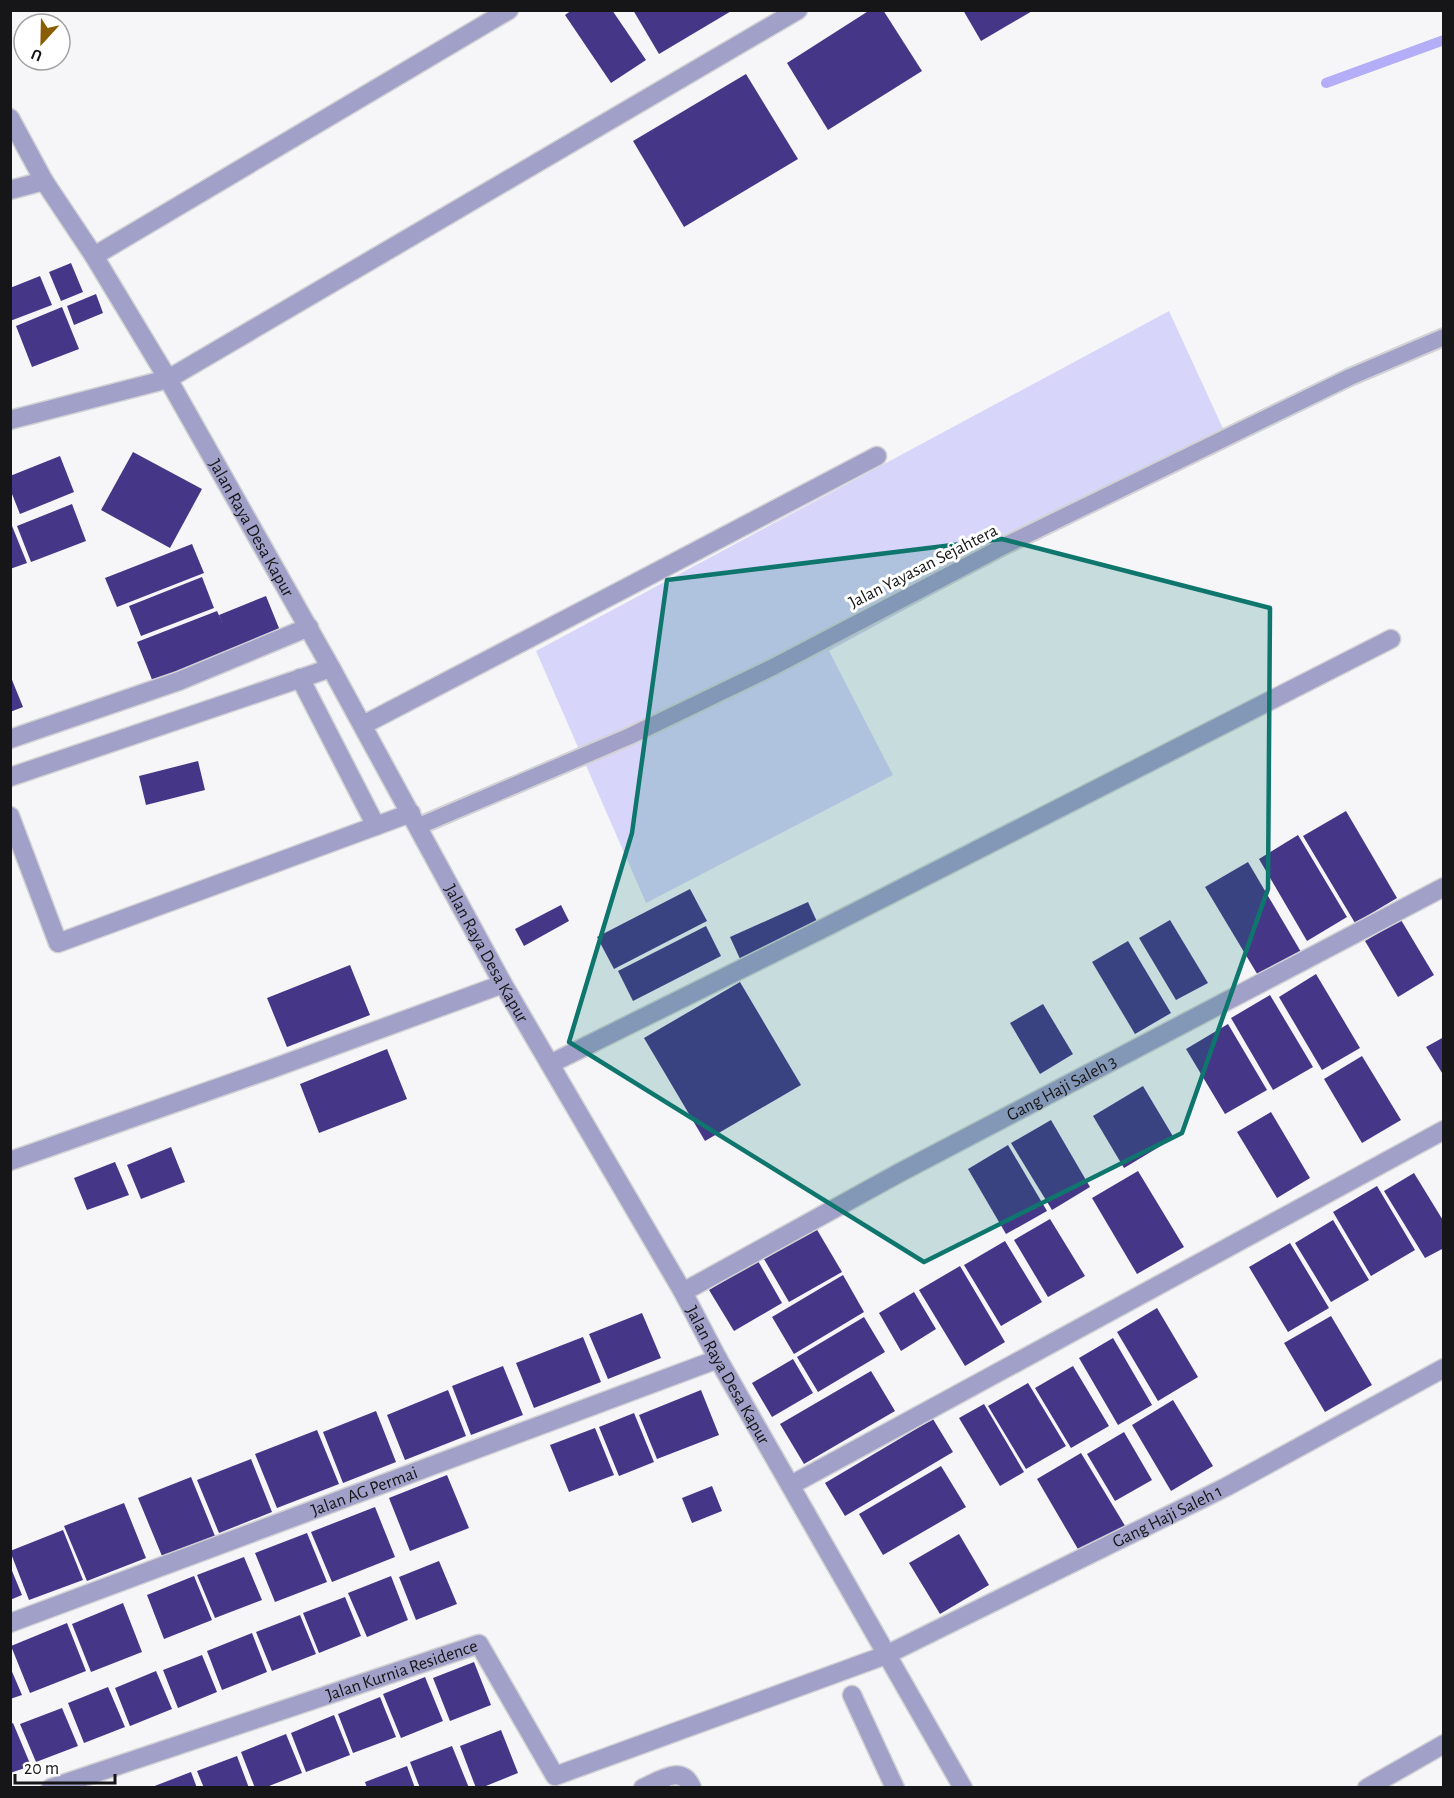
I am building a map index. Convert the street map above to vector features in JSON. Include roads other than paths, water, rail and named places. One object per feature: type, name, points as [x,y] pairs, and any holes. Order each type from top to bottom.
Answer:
[{"type":"street","points":[[94,256],[510,10]]},
{"type":"street","points":[[10,420],[168,379],[798,10]]},
{"type":"street","name":"Jalan Raya Desa Kapur","points":[[10,118],[44,181],[94,256],[168,379],[363,724],[503,984],[683,1292],[718,1359],[963,1788]]},
{"type":"street","points":[[10,190],[44,181]]},
{"type":"street","points":[[363,724],[877,456]]},
{"type":"street","points":[[10,740],[179,681],[309,627]]},
{"type":"street","points":[[550,1065],[1391,639]]},
{"type":"street","points":[[10,777],[331,668]]},
{"type":"street","points":[[300,678],[376,826]]},
{"type":"street","points":[[10,816],[58,943],[376,826],[415,819]]},
{"type":"street","name":"Gang Haji Saleh 3","points":[[683,1292],[899,1173],[1443,887]]},
{"type":"street","points":[[10,1161],[503,984]]},
{"type":"street","points":[[791,1485],[1443,1130]]},
{"type":"street","name":"Jalan AG Permai","points":[[10,1623],[718,1359]]},
{"type":"street","name":"Gang Haji Saleh 1","points":[[886,1655],[1226,1487],[1443,1368]]},
{"type":"street","name":"Jalan Kurnia Residence","points":[[51,1788],[479,1644],[555,1776],[886,1655]]},
{"type":"street","points":[[852,1695],[895,1788]]},
{"type":"street","points":[[1367,1788],[1443,1744]]},
{"type":"street","points":[[643,1788],[676,1775],[683,1775],[688,1779],[692,1788]]},
{"type":"lane","name":"Jalan Yayasan Sejahtera","points":[[415,819],[630,736],[772,667],[1014,541],[1350,377],[1443,337]]},
{"type":"waterway","points":[[1326,83],[1444,40]]}]
